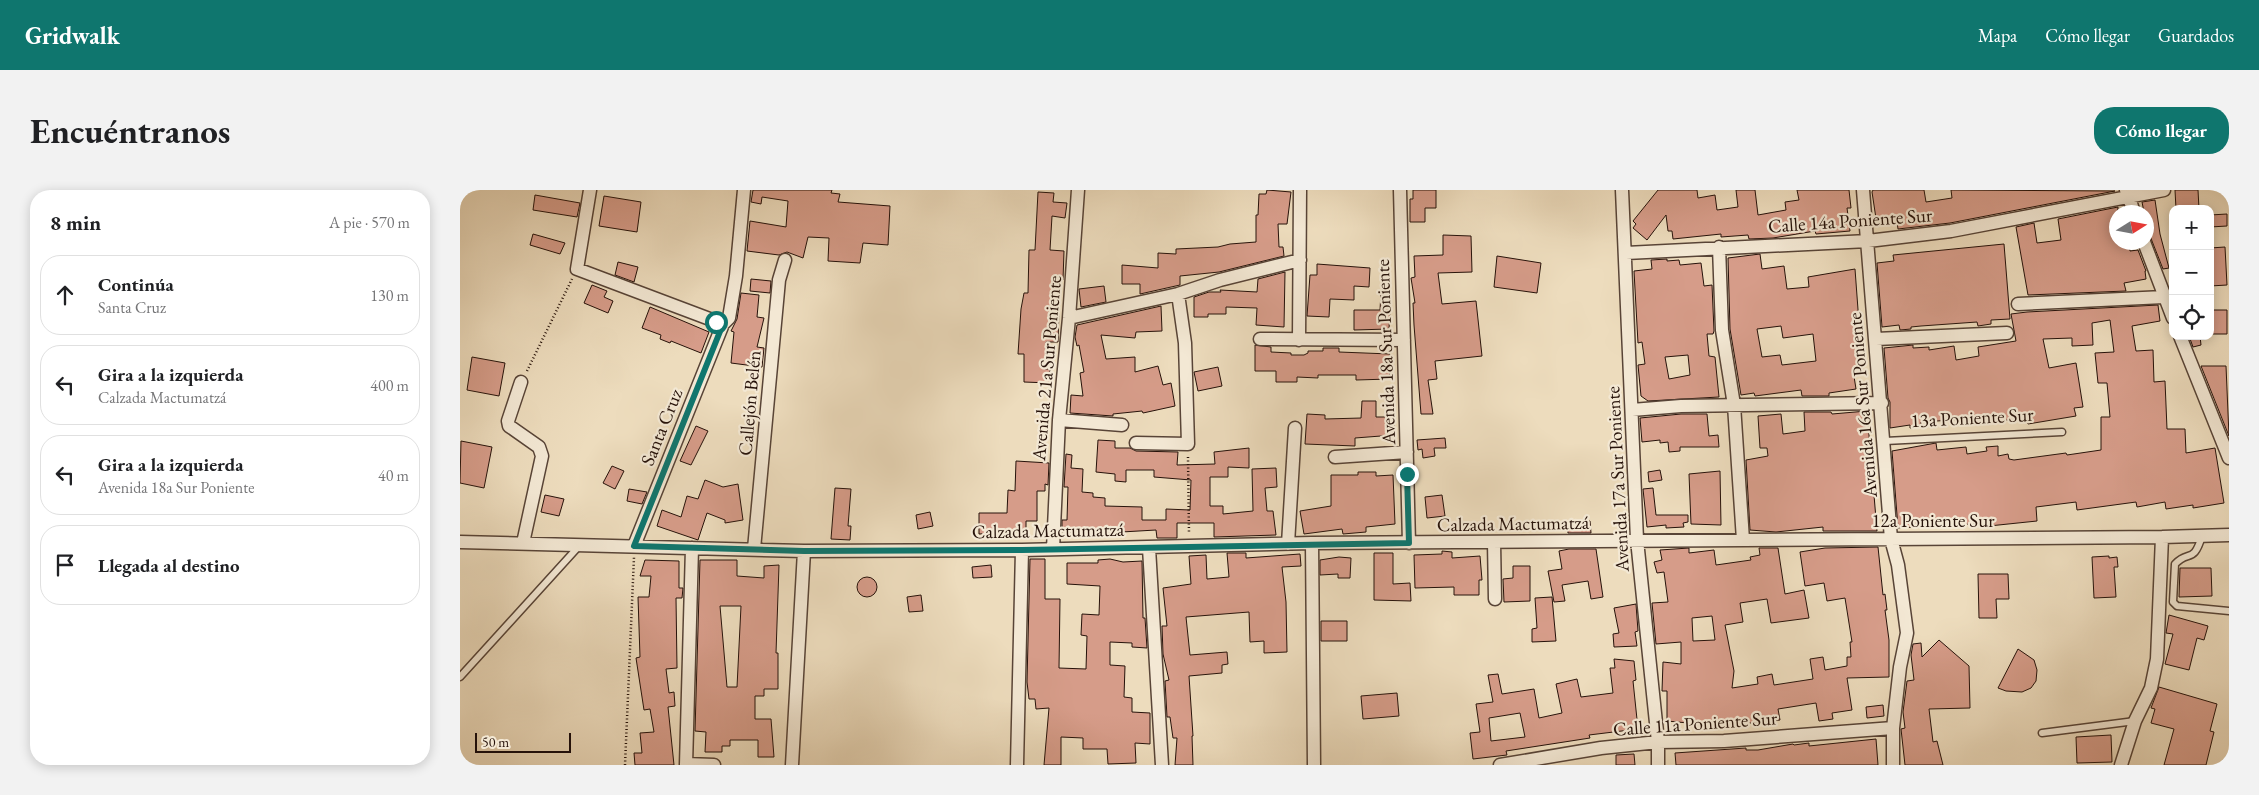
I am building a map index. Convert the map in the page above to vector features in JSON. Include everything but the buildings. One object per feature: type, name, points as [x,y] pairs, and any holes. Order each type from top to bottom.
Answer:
[{"type":"street","points":[[590,190],[577,269],[723,324]]},
{"type":"street","name":"Santa Cruz","points":[[634,546],[723,324],[729,318],[736,276],[744,190]]},
{"type":"street","name":"Avenida 21a Sur Poniente","points":[[1053,549],[1059,420],[1069,318],[1078,190]]},
{"type":"street","points":[[1300,190],[1300,340]]},
{"type":"street","name":"Avenida 18a Sur Poniente","points":[[1400,190],[1409,543]]},
{"type":"street","name":"Avenida 17a Sur Poniente","points":[[1622,190],[1637,540],[1658,742],[1658,765]]},
{"type":"street","name":"Avenida 16a Sur Poniente","points":[[1863,190],[1882,403],[1891,539],[1898,565],[1907,633],[1900,667],[1893,728],[1893,765]]},
{"type":"street","name":"Calle 14a Poniente Sur","points":[[1626,253],[1868,241],[1951,231],[2128,193],[2164,190]]},
{"type":"street","points":[[2128,193],[2132,205]]},
{"type":"street","points":[[1719,247],[1722,330],[1734,405],[1743,540]]},
{"type":"street","points":[[2147,250],[2169,309]]},
{"type":"street","name":"Callejón Belén","points":[[754,549],[780,280],[785,260]]},
{"type":"street","points":[[1069,318],[1178,294],[1220,280],[1300,260]]},
{"type":"street","points":[[1136,443],[1188,444],[1185,343],[1178,294]]},
{"type":"street","points":[[2018,304],[2164,297]]},
{"type":"street","points":[[1876,338],[2008,333]]},
{"type":"street","points":[[1260,339],[1404,340]]},
{"type":"street","points":[[2182,340],[2229,458]]},
{"type":"street","points":[[521,382],[508,421],[509,426],[539,447],[542,456],[523,543]]},
{"type":"street","points":[[1632,410],[1734,405],[1882,403]]},
{"type":"street","points":[[1059,420],[1122,425]]},
{"type":"street","points":[[1288,544],[1295,428]]},
{"type":"street","points":[[1336,457],[1407,452]]},
{"type":"street","name":"12a Poniente Sur","points":[[1637,540],[2162,538],[2229,535]]},
{"type":"street","points":[[2121,765],[2135,721],[2151,688],[2157,659],[2162,538]]},
{"type":"street","name":"Calzada Mactumatzá","points":[[460,542],[804,551],[1190,548],[1312,543],[1637,540]]},
{"type":"street","points":[[1494,542],[1494,599]]},
{"type":"street","points":[[1312,543],[1314,765]]},
{"type":"street","points":[[692,548],[686,764],[714,765]]},
{"type":"street","points":[[1149,548],[1162,765]]},
{"type":"street","points":[[1017,765],[1022,550]]},
{"type":"street","points":[[792,765],[804,551]]},
{"type":"street","name":"Calle 11a Poniente Sur","points":[[1500,765],[1601,748],[1658,742],[1724,741],[1893,728]]},
{"type":"lane","name":"13a Poniente Sur","points":[[1885,441],[2062,432]]},
{"type":"lane","points":[[2202,536],[2198,550],[2194,555],[2178,560],[2175,564],[2173,602],[2177,606],[2229,611]]},
{"type":"lane","points":[[460,677],[580,545]]},
{"type":"lane","points":[[2042,733],[2135,721]]},
{"type":"path","points":[[521,382],[577,269]]},
{"type":"path","points":[[1188,444],[1190,548]]},
{"type":"path","points":[[625,765],[634,546]]},
{"type":"route","points":[[716,322],[723,324],[634,546],[804,551],[1190,548],[1312,543],[1409,543],[1407,474]]}]
